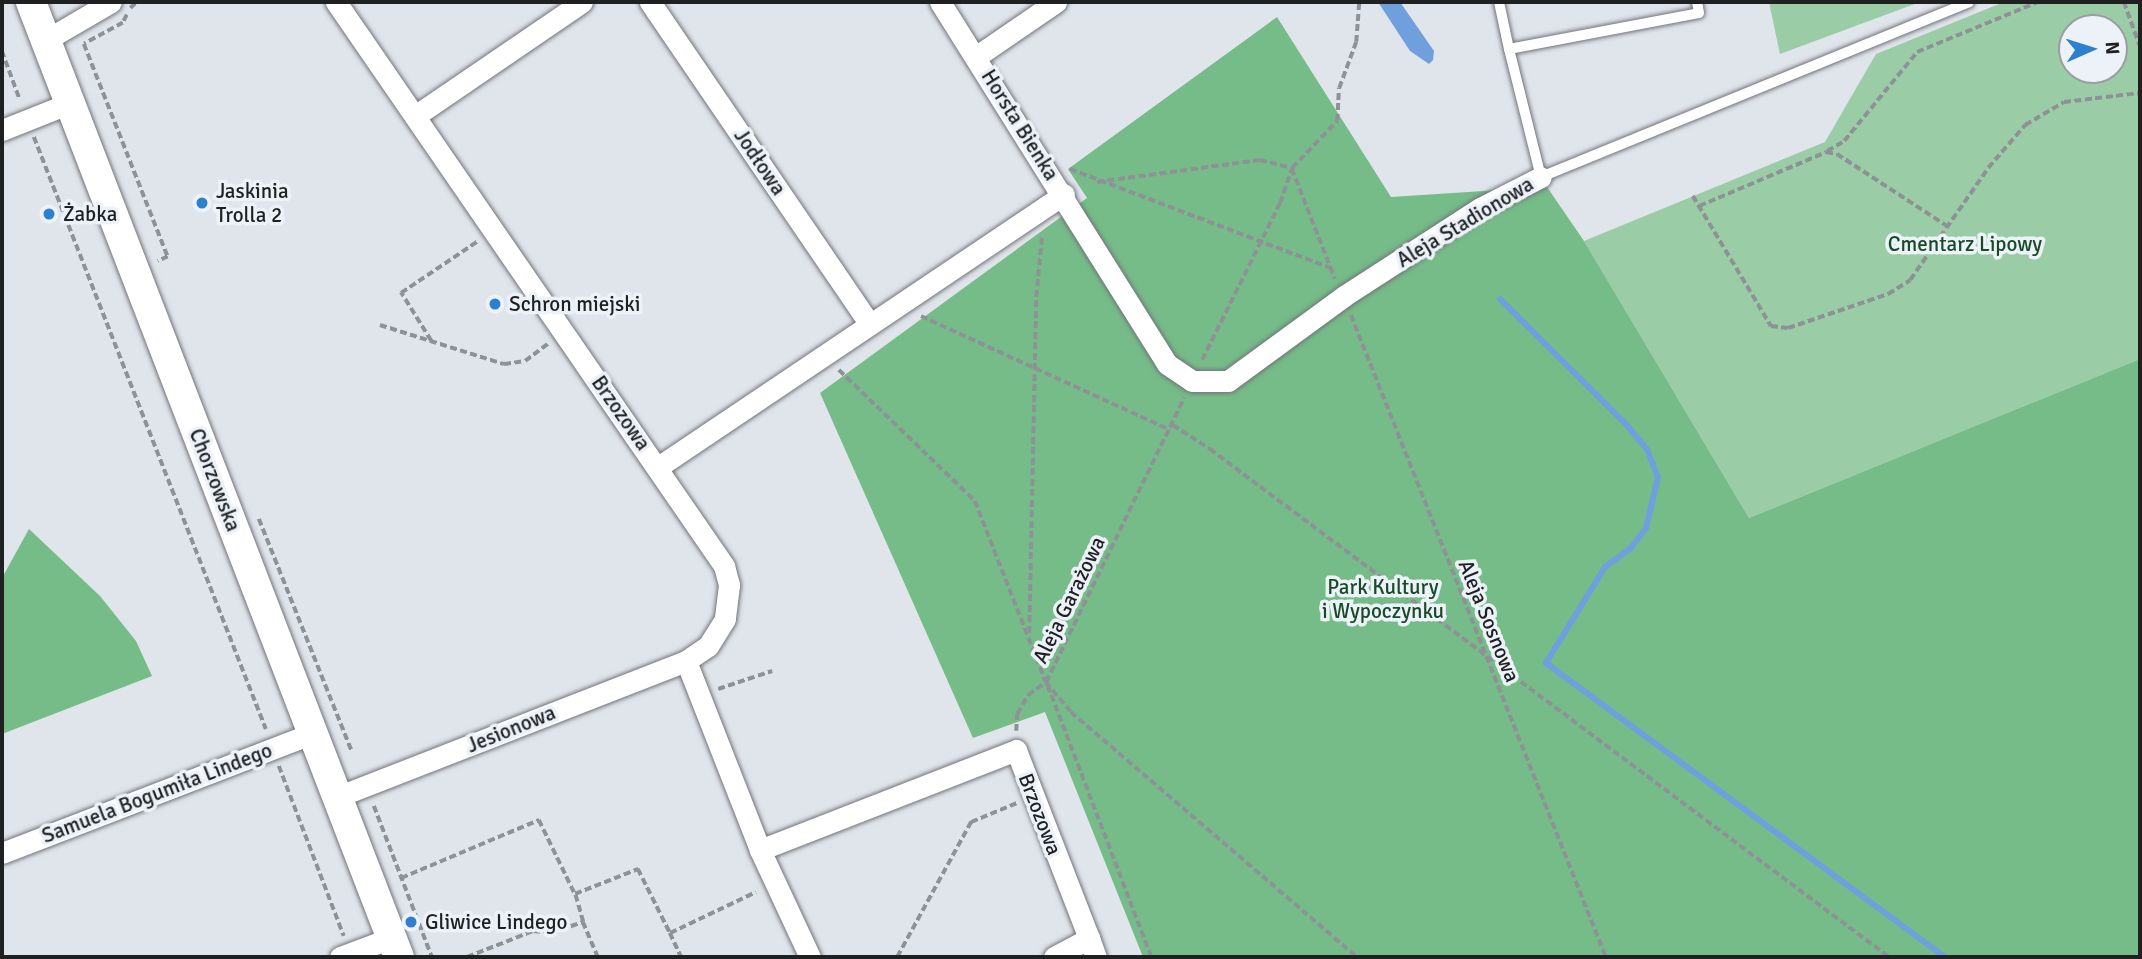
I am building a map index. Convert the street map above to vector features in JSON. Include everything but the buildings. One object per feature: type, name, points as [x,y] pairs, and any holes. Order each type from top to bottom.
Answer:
[{"type":"main road","name":"Chorzowska","points":[[31,2],[395,947]]},
{"type":"street","points":[[46,40],[111,2]]},
{"type":"street","name":"Brzozowa","points":[[336,2],[715,549],[729,585],[729,604],[716,635],[699,654],[686,661]]},
{"type":"street","points":[[415,116],[582,2]]},
{"type":"street","name":"Jodłowa","points":[[650,2],[869,323]]},
{"type":"street","name":"Horsta Bienka","points":[[940,2],[1064,194]]},
{"type":"street","name":"Horsta Bienka","points":[[977,56],[1056,2]]},
{"type":"street","points":[[2,130],[70,103]]},
{"type":"street","name":"Aleja Stadionowa","points":[[1192,381],[1228,381],[1344,296],[1480,208],[1541,177]]},
{"type":"street","points":[[658,467],[1064,194],[1167,363],[1192,381]]},
{"type":"street","points":[[686,661],[760,850],[810,957]]},
{"type":"street","name":"Jesionowa","points":[[337,797],[686,661]]},
{"type":"street","name":"Samuela Bogumiła Lindego","points":[[2,853],[313,733]]},
{"type":"street","name":"Brzozowa","points":[[760,850],[1016,750],[1093,947],[1054,957]]},
{"type":"street","points":[[345,955],[395,947]]},
{"type":"lane","points":[[1499,2],[1541,177]]},
{"type":"lane","points":[[1509,50],[1699,13],[1697,2]]},
{"type":"lane","name":"Aleja Stadionowa","points":[[1541,177],[1969,2]]},
{"type":"path","points":[[1292,168],[1338,121],[1339,88],[1356,42],[1359,2]]},
{"type":"path","points":[[1699,206],[1826,152],[1844,141],[1917,52],[2038,2]]},
{"type":"path","points":[[2124,2],[2140,46]]},
{"type":"path","points":[[84,44],[168,257],[158,261],[163,274]]},
{"type":"path","points":[[2,51],[273,748],[345,955]]},
{"type":"path","points":[[1693,196],[1771,326],[1788,328],[1888,294],[1910,280],[1947,226],[2025,125],[2064,102],[2140,93]]},
{"type":"path","points":[[1826,152],[1837,154],[1947,226]]},
{"type":"path","points":[[1095,182],[1261,160],[1292,168]]},
{"type":"path","points":[[1066,167],[1095,182],[1329,268],[1292,168]]},
{"type":"path","name":"Aleja Garażowa","points":[[1151,957],[1046,682],[1171,428],[1292,168]]},
{"type":"path","points":[[1029,635],[1034,370],[1043,223]]},
{"type":"path","points":[[433,343],[401,293],[483,238]]},
{"type":"path","name":"Aleja Sosnowa","points":[[1344,296],[1606,957]]},
{"type":"path","points":[[912,312],[1034,370],[1171,428],[1210,449],[1489,661],[1889,957]]},
{"type":"path","points":[[380,325],[513,365],[550,342]]},
{"type":"path","points":[[543,331],[558,353]]},
{"type":"path","points":[[846,359],[835,366],[975,501],[1046,682],[1071,712],[1357,957]]},
{"type":"path","points":[[254,507],[352,751]]},
{"type":"path","points":[[1016,750],[1017,714],[1028,695],[1046,682]]},
{"type":"path","points":[[370,795],[432,957]]},
{"type":"path","points":[[897,957],[971,822],[1034,796]]},
{"type":"path","points":[[401,878],[539,820],[575,894],[598,957]]},
{"type":"path","points":[[575,894],[638,869],[681,957]]},
{"type":"path","points":[[670,933],[765,888]]},
{"type":"path","points":[[467,957],[533,931],[551,933],[583,922]]},
{"type":"green space","points":[[1769,2],[1920,2],[1780,54]]},
{"type":"green space","name":"Cmentarz Lipowy","points":[[2004,2],[2140,2],[2140,359],[1749,518],[1584,241],[1825,142],[1876,54]]},
{"type":"green space","name":"Park Kultury i Wypoczynku","points":[[1277,17],[1391,197],[1547,187],[1584,241],[1749,518],[2140,359],[2140,957],[1143,957],[1045,712],[973,738],[820,393],[1087,198],[1068,169]]},
{"type":"green space","points":[[29,529],[100,596],[136,641],[152,676],[2,734],[2,578]]},
{"type":"water","points":[[1378,2],[1400,2],[1434,51],[1433,60],[1429,64],[1410,51]]},
{"type":"waterway","points":[[1500,299],[1624,422],[1647,449],[1658,477],[1646,528],[1631,548],[1605,567],[1546,663],[1945,957]]},
{"type":"place","name":"Jaskinia Trolla 2","points":[[202,203]]},
{"type":"place","name":"Żabka","points":[[49,214]]},
{"type":"place","name":"Schron miejski","points":[[495,304]]},
{"type":"place","name":"Gliwice Lindego","points":[[411,922]]}]
